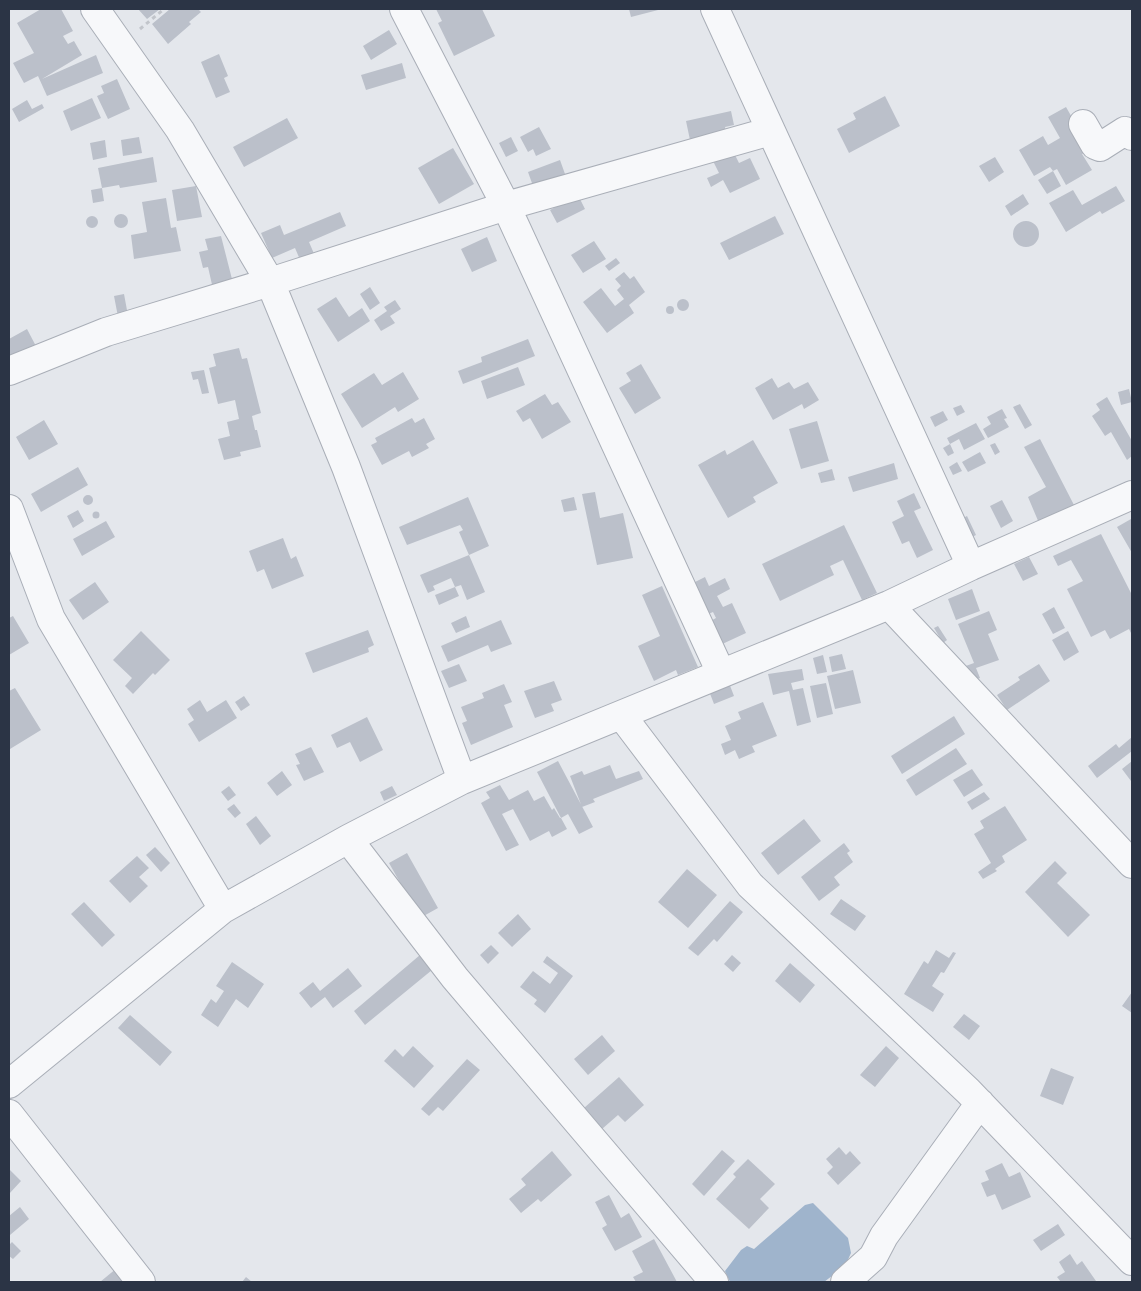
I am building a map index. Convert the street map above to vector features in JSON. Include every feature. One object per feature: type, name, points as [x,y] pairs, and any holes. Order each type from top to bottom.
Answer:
[{"type":"street","points":[[95,9],[180,130],[270,282],[346,467],[462,780]]},
{"type":"street","points":[[404,9],[506,206],[721,673]]},
{"type":"street","points":[[714,9],[971,566]]},
{"type":"street","points":[[1083,124],[1094,145],[1100,147],[1125,131],[1132,136]]},
{"type":"street","points":[[9,371],[106,332],[270,282],[506,206],[771,131]]},
{"type":"street","points":[[9,1084],[223,909],[348,839],[462,780],[622,716],[721,673],[888,605],[1132,495]]},
{"type":"street","points":[[9,509],[52,619],[223,909]]},
{"type":"street","points":[[888,605],[1132,864]]},
{"type":"street","points":[[622,716],[750,885],[980,1104],[1132,1261]]},
{"type":"street","points":[[348,839],[455,978],[714,1282]]},
{"type":"street","points":[[845,1282],[873,1257],[884,1236],[980,1104]]},
{"type":"street","points":[[9,1114],[141,1282]]},
{"type":"path","points":[[120,46],[164,9]]},
{"type":"water","points":[[813,1203],[848,1238],[851,1253],[845,1266],[824,1282],[730,1282],[725,1271],[741,1250],[747,1246],[754,1249],[805,1205]]},
{"type":"building","points":[[41,9],[61,9],[73,31],[63,36],[68,44],[74,41],[82,55],[42,79],[96,55],[103,73],[47,96],[38,76],[24,83],[13,63],[34,53],[17,23]]},
{"type":"building","points":[[138,9],[160,9],[147,19]]},
{"type":"building","points":[[170,9],[198,9],[201,12],[189,22],[191,24],[168,44],[152,24]]},
{"type":"building","points":[[436,9],[482,9],[495,36],[454,56],[438,23],[442,21]]},
{"type":"building","points":[[629,9],[662,9],[631,17]]},
{"type":"building","points":[[389,30],[397,44],[371,60],[363,46]]},
{"type":"building","points":[[219,54],[228,76],[224,78],[230,92],[216,98],[201,62]]},
{"type":"building","points":[[402,63],[406,78],[366,90],[361,75]]},
{"type":"building","points":[[117,79],[130,109],[108,119],[97,96],[104,93],[101,86]]},
{"type":"building","points":[[885,96],[900,126],[849,153],[837,129],[856,119],[853,113]]},
{"type":"building","points":[[92,98],[101,118],[71,131],[63,111]]},
{"type":"building","points":[[27,100],[32,109],[42,104],[44,108],[19,122],[12,109]]},
{"type":"building","points":[[1066,107],[1078,128],[1087,151],[1082,154],[1092,170],[1066,185],[1057,169],[1053,171],[1050,167],[1034,176],[1019,150],[1043,136],[1048,145],[1060,138],[1048,117]]},
{"type":"building","points":[[731,111],[734,125],[725,127],[726,132],[690,140],[686,121]]},
{"type":"building","points":[[287,118],[298,138],[244,167],[233,147]]},
{"type":"building","points":[[539,127],[551,149],[536,156],[533,149],[528,152],[520,137]]},
{"type":"building","points":[[139,137],[142,153],[123,156],[121,140]]},
{"type":"building","points":[[511,137],[518,151],[506,157],[499,143]]},
{"type":"building","points":[[105,140],[107,157],[93,160],[90,143]]},
{"type":"building","points":[[731,147],[739,163],[750,158],[760,179],[730,193],[723,180],[711,187],[707,178],[719,173],[711,157]]},
{"type":"building","points":[[453,148],[474,184],[439,204],[418,168]]},
{"type":"building","points":[[153,157],[157,182],[120,188],[119,185],[102,188],[98,168]]},
{"type":"building","points":[[995,157],[1004,172],[989,182],[979,166]]},
{"type":"building","points":[[560,160],[565,174],[533,186],[528,172]]},
{"type":"building","points":[[1053,171],[1061,186],[1047,194],[1038,180]]},
{"type":"building","points":[[196,186],[202,217],[177,221],[172,190]]},
{"type":"building","points":[[1116,186],[1125,201],[1102,214],[1100,211],[1066,232],[1049,203],[1073,190],[1082,205]]},
{"type":"building","points":[[102,188],[104,201],[93,203],[91,190]]},
{"type":"building","points":[[1023,194],[1029,204],[1011,216],[1005,206]]},
{"type":"building","points":[[578,195],[585,209],[557,223],[550,210]]},
{"type":"building","points":[[166,198],[171,228],[176,227],[181,251],[134,259],[131,235],[147,232],[142,202]]},
{"type":"building","points":[[340,212],[346,226],[309,242],[315,256],[301,262],[295,248],[272,258],[261,233],[280,225],[284,235]]},
{"type":"building","points":[[121,214],[126,216],[128,221],[126,226],[121,228],[116,226],[114,221],[116,216]]},
{"type":"building","points":[[94,216],[97,217],[97,227],[90,228],[87,227],[86,220],[87,217]]},
{"type":"building","points":[[775,216],[784,234],[729,260],[720,243]]},
{"type":"building","points":[[1026,221],[1036,224],[1039,234],[1036,244],[1026,247],[1016,244],[1013,234],[1016,224]]},
{"type":"building","points":[[221,236],[233,283],[213,289],[208,267],[203,268],[199,252],[208,250],[205,239]]},
{"type":"building","points":[[487,237],[497,261],[472,272],[461,249]]},
{"type":"building","points":[[594,241],[606,259],[583,273],[571,255]]},
{"type":"building","points":[[616,258],[620,263],[609,271],[605,266]]},
{"type":"building","points":[[624,272],[630,279],[634,276],[645,292],[629,305],[634,313],[607,333],[583,302],[601,288],[615,306],[624,299],[617,290],[621,286],[615,279]]},
{"type":"building","points":[[370,287],[380,303],[370,310],[360,294]]},
{"type":"building","points":[[124,294],[129,321],[119,322],[114,296]]},
{"type":"building","points":[[336,297],[349,317],[362,308],[370,321],[338,342],[317,309]]},
{"type":"building","points":[[681,299],[685,299],[689,305],[685,311],[681,311],[677,307],[677,303]]},
{"type":"building","points":[[395,300],[401,309],[390,316],[395,323],[381,331],[374,320],[387,311],[384,307]]},
{"type":"building","points":[[670,306],[674,310],[670,314],[666,310]]},
{"type":"building","points":[[27,329],[38,350],[9,366],[9,339]]},
{"type":"building","points":[[528,339],[535,356],[463,384],[458,371],[482,362],[481,357]]},
{"type":"building","points":[[239,348],[242,359],[247,358],[261,413],[252,416],[261,447],[240,452],[241,456],[224,460],[218,439],[230,436],[227,422],[239,419],[235,400],[218,404],[209,368],[216,366],[213,354]]},
{"type":"building","points":[[641,364],[661,398],[635,414],[619,388],[631,381],[626,373]]},
{"type":"building","points":[[518,367],[525,385],[487,399],[481,381]]},
{"type":"building","points":[[204,370],[209,393],[202,394],[198,379],[193,380],[191,372]]},
{"type":"building","points":[[403,372],[419,399],[398,412],[395,407],[362,428],[341,394],[374,373],[382,385]]},
{"type":"building","points":[[772,378],[778,388],[789,382],[794,389],[808,382],[819,400],[804,409],[802,404],[773,420],[755,388]]},
{"type":"building","points":[[1129,389],[1132,402],[1121,405],[1118,392]]},
{"type":"building","points":[[545,394],[552,405],[558,402],[571,422],[542,439],[530,418],[523,422],[516,411]]},
{"type":"building","points":[[1107,397],[1132,441],[1132,456],[1127,460],[1111,432],[1105,436],[1092,416],[1100,410],[1096,404]]},
{"type":"building","points":[[1020,404],[1032,425],[1025,429],[1013,407]]},
{"type":"building","points":[[961,405],[965,412],[957,416],[953,408]]},
{"type":"building","points":[[1002,409],[1007,418],[1004,419],[1009,427],[988,438],[983,429],[991,424],[987,417]]},
{"type":"building","points":[[943,411],[948,420],[935,427],[930,417]]},
{"type":"building","points":[[412,418],[415,423],[424,418],[435,439],[426,444],[429,448],[412,457],[409,451],[382,465],[371,445],[377,442],[375,438]]},
{"type":"building","points":[[44,420],[58,444],[29,460],[16,437]]},
{"type":"building","points":[[817,421],[829,461],[801,469],[789,429]]},
{"type":"building","points":[[976,423],[985,439],[964,450],[959,439],[950,444],[947,438]]},
{"type":"building","points":[[1040,439],[1074,505],[1039,523],[1028,497],[1046,487],[1024,447]]},
{"type":"building","points":[[753,440],[778,483],[753,497],[756,502],[728,518],[698,465],[725,450],[727,455]]},
{"type":"building","points":[[995,443],[1000,452],[995,455],[990,445]]},
{"type":"building","points":[[950,444],[954,453],[948,456],[943,448]]},
{"type":"building","points":[[980,452],[986,463],[968,472],[962,462]]},
{"type":"building","points":[[957,462],[962,471],[953,475],[949,467]]},
{"type":"building","points":[[894,463],[898,479],[853,492],[848,477]]},
{"type":"building","points":[[78,467],[88,485],[41,512],[31,494]]},
{"type":"building","points":[[832,469],[835,480],[821,483],[818,473]]},
{"type":"building","points":[[595,492],[600,518],[623,513],[633,558],[597,565],[582,494]]},
{"type":"building","points":[[914,493],[921,508],[914,511],[933,550],[917,558],[909,541],[902,544],[892,522],[904,516],[897,501]]},
{"type":"building","points":[[86,495],[90,495],[93,500],[92,504],[86,505],[83,502],[83,498]]},
{"type":"building","points":[[468,497],[489,546],[469,555],[459,532],[463,530],[460,525],[407,545],[399,527]]},
{"type":"building","points":[[574,497],[577,510],[564,512],[561,500]]},
{"type":"building","points":[[1002,500],[1013,521],[1001,528],[990,506]]},
{"type":"building","points":[[78,510],[84,521],[73,528],[67,516]]},
{"type":"building","points":[[96,511],[100,515],[96,519],[92,515]]},
{"type":"building","points":[[967,516],[976,535],[964,541],[955,522]]},
{"type":"building","points":[[1132,520],[1132,553],[1117,527]]},
{"type":"building","points":[[106,521],[115,537],[82,556],[73,539]]},
{"type":"building","points":[[844,525],[877,593],[862,600],[843,560],[830,566],[834,575],[780,601],[762,564]]},
{"type":"building","points":[[1101,534],[1132,595],[1132,635],[1129,629],[1110,639],[1105,630],[1091,637],[1067,589],[1083,581],[1071,560],[1058,566],[1053,556]]},
{"type":"building","points":[[283,538],[291,559],[296,556],[304,576],[272,589],[264,569],[257,572],[249,551]]},
{"type":"building","points":[[469,555],[485,592],[467,600],[461,585],[455,587],[451,578],[433,586],[435,590],[428,593],[420,575]]},
{"type":"building","points":[[1029,557],[1038,574],[1023,581],[1014,564]]},
{"type":"building","points":[[705,577],[709,586],[725,578],[730,589],[717,596],[723,607],[732,603],[746,633],[718,646],[707,623],[716,618],[713,612],[706,615],[691,584]]},
{"type":"building","points":[[95,582],[109,602],[83,620],[69,600]]},
{"type":"building","points":[[662,586],[698,667],[678,675],[676,670],[654,681],[638,646],[660,636],[642,595]]},
{"type":"building","points":[[455,587],[459,596],[439,605],[435,595]]},
{"type":"building","points":[[972,589],[980,611],[956,620],[948,599]]},
{"type":"building","points":[[1054,607],[1065,628],[1053,634],[1042,614]]},
{"type":"building","points":[[989,611],[997,630],[988,634],[999,660],[976,668],[980,678],[969,682],[963,667],[974,663],[958,624]]},
{"type":"building","points":[[13,616],[29,643],[9,655],[9,618]]},
{"type":"building","points":[[466,616],[470,627],[456,633],[451,623]]},
{"type":"building","points":[[501,620],[512,644],[491,652],[488,645],[448,662],[441,646]]},
{"type":"building","points":[[938,626],[947,640],[943,643],[934,628]]},
{"type":"building","points":[[368,630],[374,645],[368,648],[369,652],[313,673],[305,653]]},
{"type":"building","points":[[141,631],[170,660],[155,675],[153,673],[133,694],[125,686],[132,678],[113,660]]},
{"type":"building","points":[[1068,631],[1079,652],[1064,661],[1052,640]]},
{"type":"building","points":[[842,654],[846,669],[832,672],[829,657]]},
{"type":"building","points":[[823,655],[827,672],[817,674],[813,658]]},
{"type":"building","points":[[459,664],[467,681],[449,688],[441,671]]},
{"type":"building","points":[[1039,664],[1050,681],[1007,710],[997,695],[1020,680],[1018,677]]},
{"type":"building","points":[[802,669],[804,680],[791,683],[793,690],[803,688],[811,722],[797,726],[789,691],[773,695],[768,674]]},
{"type":"building","points":[[853,670],[861,703],[835,709],[827,676]]},
{"type":"building","points":[[554,681],[562,700],[551,704],[554,711],[535,718],[524,691]]},
{"type":"building","points":[[729,683],[734,696],[714,704],[709,691]]},
{"type":"building","points":[[826,683],[833,714],[817,718],[810,686]]},
{"type":"building","points":[[504,684],[512,702],[504,705],[513,727],[471,745],[462,723],[467,721],[461,707],[484,698],[482,693]]},
{"type":"building","points":[[15,688],[41,730],[10,749],[9,691]]},
{"type":"building","points":[[244,696],[250,705],[241,711],[235,702]]},
{"type":"building","points":[[200,700],[207,712],[226,700],[237,718],[199,742],[188,724],[194,720],[187,709]]},
{"type":"building","points":[[763,702],[777,736],[752,746],[755,752],[739,759],[735,750],[725,755],[721,744],[731,740],[725,726],[741,719],[738,712]]},
{"type":"building","points":[[954,716],[965,734],[902,774],[891,756]]},
{"type":"building","points":[[367,717],[383,750],[360,762],[350,742],[337,748],[331,735]]},
{"type":"building","points":[[1132,737],[1132,751],[1097,778],[1088,766],[1116,744],[1119,748]]},
{"type":"building","points":[[311,747],[324,772],[304,781],[296,765],[300,764],[295,754]]},
{"type":"building","points":[[956,748],[967,764],[916,796],[906,780]]},
{"type":"building","points":[[558,761],[593,827],[579,834],[568,814],[561,818],[537,772]]},
{"type":"building","points":[[1132,761],[1132,780],[1131,781],[1122,769]]},
{"type":"building","points":[[610,765],[616,779],[639,771],[643,779],[593,799],[595,802],[582,807],[570,776],[582,771],[584,775]]},
{"type":"building","points":[[972,769],[983,785],[964,797],[953,780]]},
{"type":"building","points":[[282,771],[292,785],[277,796],[267,783]]},
{"type":"building","points":[[500,785],[509,800],[528,790],[534,801],[544,796],[552,810],[554,808],[567,829],[552,837],[549,831],[530,841],[513,809],[502,814],[519,845],[506,851],[481,803],[490,798],[486,792]]},
{"type":"building","points":[[229,786],[236,795],[228,801],[221,792]]},
{"type":"building","points":[[392,786],[397,795],[384,801],[380,792]]},
{"type":"building","points":[[984,792],[990,799],[972,810],[967,802]]},
{"type":"building","points":[[234,804],[241,813],[235,818],[227,809]]},
{"type":"building","points":[[1005,806],[1027,840],[1002,856],[1005,862],[995,869],[997,871],[983,879],[978,872],[991,863],[974,834],[984,828],[980,821]]},
{"type":"building","points":[[256,816],[271,836],[260,845],[246,824]]},
{"type":"building","points":[[804,819],[821,841],[778,875],[761,853]]},
{"type":"building","points":[[844,843],[850,851],[847,853],[853,862],[834,877],[840,885],[819,901],[801,877]]},
{"type":"building","points":[[155,847],[170,863],[161,872],[146,855]]},
{"type":"building","points":[[407,853],[438,908],[420,918],[389,863]]},
{"type":"building","points":[[137,856],[149,868],[139,877],[148,886],[130,903],[109,881]]},
{"type":"building","points":[[1055,861],[1067,873],[1057,883],[1090,915],[1068,937],[1025,892]]},
{"type":"building","points":[[687,869],[717,895],[688,928],[658,902]]},
{"type":"building","points":[[841,899],[866,916],[855,931],[830,914]]},
{"type":"building","points":[[730,901],[743,912],[717,942],[714,939],[698,956],[688,948]]},
{"type":"building","points":[[84,902],[115,935],[102,947],[71,914]]},
{"type":"building","points":[[518,914],[531,929],[512,947],[498,933]]},
{"type":"building","points":[[491,945],[499,953],[488,964],[480,955]]},
{"type":"building","points":[[936,950],[949,958],[953,952],[956,953],[944,973],[941,972],[932,986],[944,994],[933,1012],[904,994],[924,961],[928,964]]},
{"type":"building","points":[[420,955],[432,970],[365,1025],[354,1011]]},
{"type":"building","points":[[732,955],[741,963],[733,972],[724,964]]},
{"type":"building","points":[[547,956],[573,976],[545,1013],[534,1004],[537,1000],[520,987],[533,971],[550,984],[558,973],[543,962]]},
{"type":"building","points":[[232,962],[264,984],[248,1008],[236,999],[218,1027],[201,1015],[211,999],[216,1003],[224,991],[216,986]]},
{"type":"building","points":[[790,963],[815,985],[800,1003],[775,981]]},
{"type":"building","points":[[348,968],[362,986],[333,1008],[325,997],[311,1008],[299,993],[313,982],[320,991]]},
{"type":"building","points":[[1132,992],[1132,1013],[1122,1006]]},
{"type":"building","points":[[964,1014],[980,1026],[969,1040],[953,1027]]},
{"type":"building","points":[[130,1015],[172,1052],[160,1066],[118,1028]]},
{"type":"building","points":[[602,1035],[615,1051],[588,1075],[574,1059]]},
{"type":"building","points":[[413,1046],[434,1066],[414,1088],[384,1061],[395,1049],[403,1057]]},
{"type":"building","points":[[886,1046],[899,1058],[875,1087],[860,1075]]},
{"type":"building","points":[[467,1059],[480,1070],[443,1111],[438,1107],[429,1116],[421,1109]]},
{"type":"building","points":[[1051,1068],[1074,1077],[1063,1105],[1040,1096]]},
{"type":"building","points":[[619,1077],[644,1105],[625,1122],[618,1115],[602,1129],[584,1108]]},
{"type":"building","points":[[839,1147],[846,1155],[850,1151],[861,1163],[838,1185],[827,1173],[833,1167],[826,1159]]},
{"type":"building","points":[[722,1150],[735,1161],[704,1196],[692,1184]]},
{"type":"building","points":[[552,1151],[572,1175],[541,1202],[538,1199],[521,1213],[509,1199],[526,1185],[521,1179]]},
{"type":"building","points":[[748,1159],[775,1184],[760,1199],[769,1208],[749,1229],[716,1199],[736,1177],[733,1174]]},
{"type":"building","points":[[1002,1163],[1009,1177],[1020,1172],[1031,1197],[1002,1210],[995,1194],[987,1197],[981,1183],[989,1180],[985,1171]]},
{"type":"building","points":[[9,1169],[21,1181],[9,1194]]},
{"type":"building","points":[[609,1195],[621,1218],[629,1213],[642,1237],[615,1251],[602,1228],[607,1225],[595,1202]]},
{"type":"building","points":[[20,1207],[29,1219],[10,1235],[9,1216]]},
{"type":"building","points":[[1058,1224],[1065,1235],[1041,1251],[1033,1240]]},
{"type":"building","points":[[654,1239],[677,1282],[636,1282],[633,1277],[643,1272],[632,1251]]},
{"type":"building","points":[[12,1242],[21,1251],[13,1259],[9,1256],[9,1245]]},
{"type":"building","points":[[1070,1254],[1077,1265],[1082,1261],[1096,1281],[1061,1282],[1057,1277],[1065,1272],[1059,1262]]},
{"type":"building","points":[[117,1268],[129,1282],[100,1282]]},
{"type":"building","points":[[246,1277],[252,1282],[242,1282]]}]
